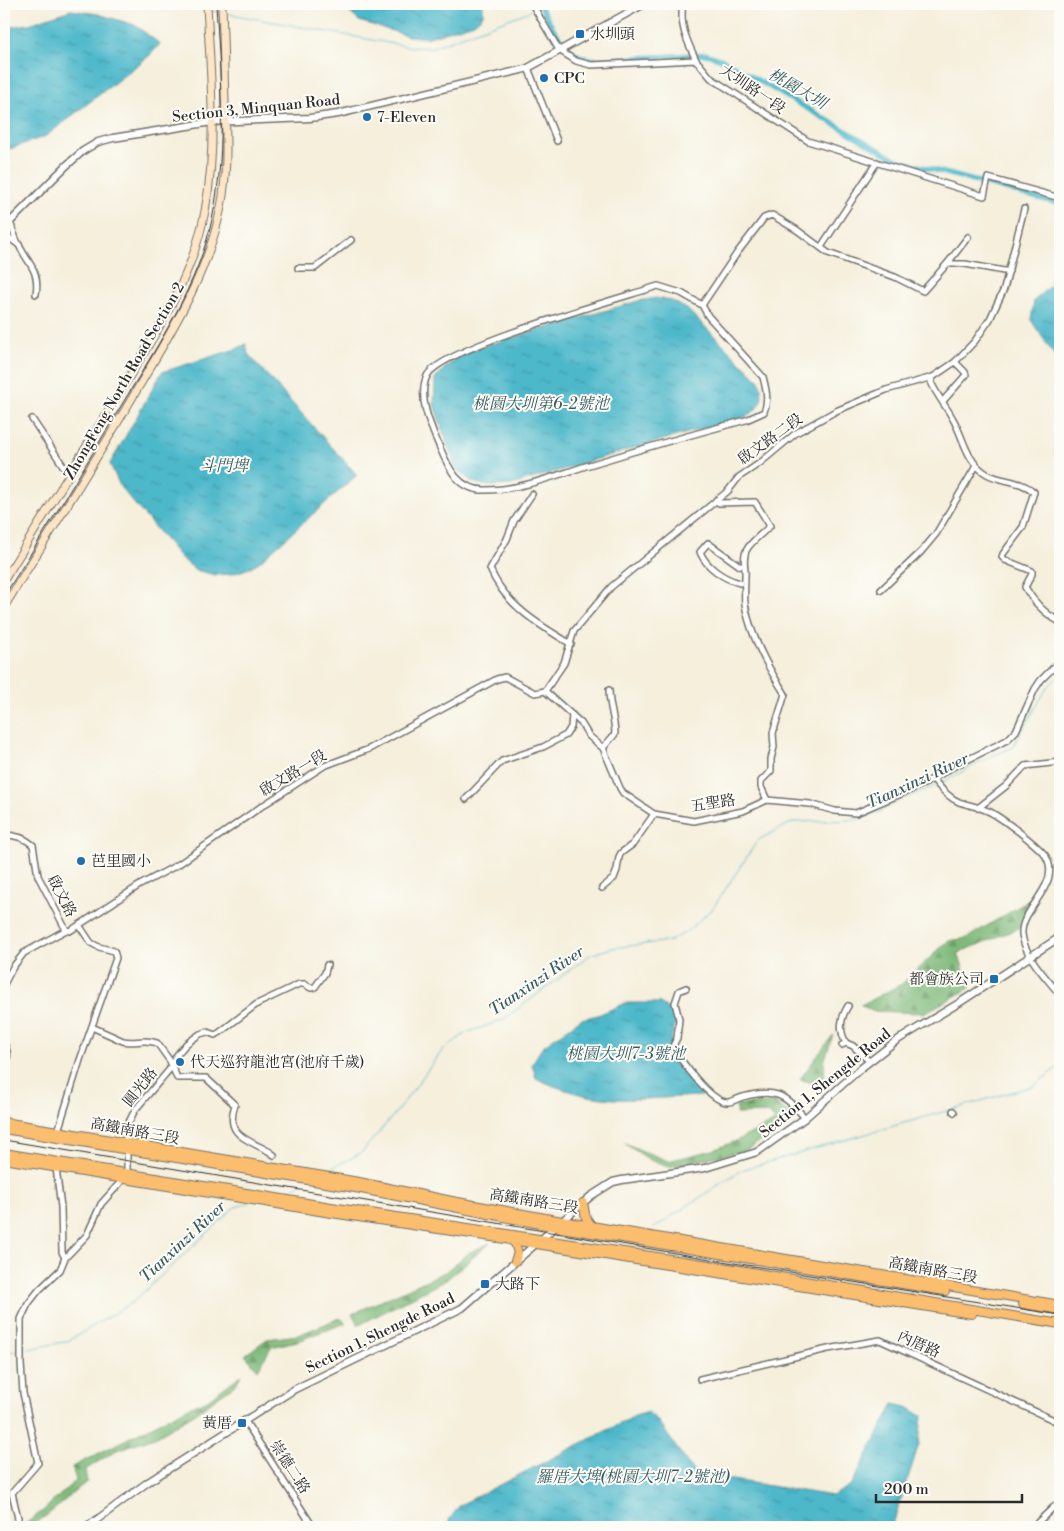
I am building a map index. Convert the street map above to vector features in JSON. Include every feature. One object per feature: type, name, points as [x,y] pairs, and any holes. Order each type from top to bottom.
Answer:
[{"type":"main road","name":"ZhongFeng North Road Section 2","points":[[4,580],[156,334],[180,289],[199,238],[205,212],[212,156],[207,4]]},
{"type":"main road","name":"ZhongFeng North Road Section 2","points":[[4,606],[98,457],[183,313],[197,283],[213,239],[221,209],[226,167],[222,4]]},
{"type":"main road","name":"高鐵南路三段","points":[[4,1122],[126,1146]]},
{"type":"main road","name":"高鐵南路三段","points":[[4,1129],[126,1146],[1060,1304]]},
{"type":"main road","points":[[4,1153],[215,1191],[328,1209],[530,1236],[1060,1324]]},
{"type":"main road","points":[[6,1159],[56,1168],[125,1176]]},
{"type":"main road","name":"高鐵南路三段","points":[[360,1186],[556,1226],[1060,1310]]},
{"type":"main road","points":[[583,1203],[586,1218],[591,1224]]},
{"type":"main road","points":[[328,1209],[374,1219],[1060,1329]]},
{"type":"main road","points":[[530,1221],[532,1230],[530,1236]]},
{"type":"main road","points":[[574,1229],[569,1232],[569,1237],[576,1244]]},
{"type":"main road","points":[[508,1239],[515,1243],[518,1253],[515,1261]]},
{"type":"main road","points":[[722,1267],[748,1278]]},
{"type":"street","points":[[532,4],[560,50],[576,61],[591,66],[696,59]]},
{"type":"street","name":"Section 3, Minquan Road","points":[[4,228],[67,165],[83,151],[98,142],[212,122],[226,123],[310,118],[338,114],[528,68],[644,4]]},
{"type":"street","name":"大圳路一段","points":[[683,4],[681,13],[684,34],[696,59],[711,78],[808,141],[984,196],[988,178],[1060,198]]},
{"type":"street","points":[[528,68],[557,141]]},
{"type":"street","points":[[821,247],[877,162]]},
{"type":"street","name":"啟文路二段","points":[[545,691],[564,663],[574,631],[611,587],[728,491],[739,477],[760,463],[796,433],[836,411],[886,390],[933,377],[955,362],[975,341],[990,319],[1004,289],[1024,210]]},
{"type":"street","points":[[702,305],[737,253],[764,218],[772,215],[821,247],[822,250],[895,277],[923,291],[948,264],[968,237]]},
{"type":"street","points":[[10,222],[19,246],[37,276],[36,294]]},
{"type":"street","points":[[4,234],[19,246]]},
{"type":"street","points":[[298,268],[315,268],[351,240]]},
{"type":"street","points":[[948,264],[965,264],[1009,271]]},
{"type":"street","points":[[658,286],[681,293],[702,305],[708,316],[762,377],[767,390],[767,405],[764,412],[746,420],[517,487],[485,490],[462,484],[449,468],[430,426],[422,392],[428,374],[445,359],[498,337],[658,286]]},
{"type":"street","points":[[943,401],[966,375],[955,362]]},
{"type":"street","points":[[933,377],[931,382],[936,394],[943,401],[976,466],[990,476],[1029,487],[1034,492],[1023,527],[1002,557],[1032,572],[1025,586],[1030,596],[1060,622]]},
{"type":"street","points":[[32,419],[64,467]]},
{"type":"street","points":[[880,590],[936,534],[976,466]]},
{"type":"street","points":[[532,494],[514,521],[508,539],[490,569],[498,586],[525,615],[571,644]]},
{"type":"street","points":[[716,500],[719,503],[755,502],[770,526],[747,550],[743,567],[746,576],[744,585],[745,604],[754,635],[770,672],[785,694],[775,721],[771,771],[761,781],[761,787],[767,800],[810,804],[835,811],[856,813],[933,780],[949,769],[1007,740],[1016,730],[1041,680],[1060,661]]},
{"type":"street","points":[[740,566],[708,543],[700,552],[706,564],[731,581],[740,583]]},
{"type":"street","name":"啟文路一段","points":[[4,984],[13,967],[24,953],[66,930],[70,931],[140,885],[179,864],[262,806],[324,766],[369,749],[497,679],[505,677],[535,693],[545,691]]},
{"type":"street","points":[[603,748],[615,734],[609,690]]},
{"type":"street","name":"五聖路","points":[[545,691],[581,723],[589,736],[603,748],[623,793],[654,814],[694,821],[743,811],[767,800]]},
{"type":"street","points":[[466,799],[502,761],[543,747],[566,735],[571,727],[572,715]]},
{"type":"street","points":[[978,808],[1006,786],[1025,766],[1060,762]]},
{"type":"street","points":[[933,780],[956,801],[988,811],[1017,830],[1045,856],[1052,871],[1049,882],[1024,923],[1022,934],[1030,957],[1060,994]]},
{"type":"street","points":[[602,888],[614,878],[621,853],[634,844],[654,814]]},
{"type":"street","name":"啟文路","points":[[4,835],[15,835],[24,838],[33,845],[38,876],[66,930]]},
{"type":"street","points":[[58,1132],[92,1027],[116,964],[116,956],[112,950],[99,947],[91,942],[79,925]]},
{"type":"street","name":"Section 1, Shengde Road","points":[[87,1527],[148,1482],[295,1389],[462,1308],[597,1191],[613,1182],[705,1168],[757,1152],[806,1118],[870,1061],[913,1030],[1059,940]]},
{"type":"street","points":[[274,1155],[244,1139],[234,1129],[231,1116],[235,1105],[206,1078],[177,1078],[171,1065],[186,1044],[200,1034],[207,1032],[219,1034],[257,1004],[299,984],[304,984],[311,988],[315,987],[325,972],[327,965]]},
{"type":"street","points":[[686,988],[679,991],[675,1002],[679,1019],[677,1038],[673,1046],[703,1088],[718,1100],[728,1102],[762,1092],[772,1092],[792,1102],[806,1118]]},
{"type":"street","points":[[848,1006],[842,1016],[841,1030],[844,1044],[853,1046],[870,1061]]},
{"type":"street","name":"圓光路","points":[[92,1027],[123,1041],[144,1040],[157,1043],[168,1057],[171,1065],[169,1070],[135,1110],[128,1124],[125,1176]]},
{"type":"street","points":[[4,1044],[7,1056],[4,1066]]},
{"type":"street","points":[[56,1168],[61,1207],[62,1252],[65,1258]]},
{"type":"street","points":[[14,1527],[18,1518],[12,1493],[38,1463],[23,1393],[21,1320],[28,1304],[39,1290],[60,1270],[65,1258],[87,1235],[101,1204],[125,1176]]},
{"type":"street","name":"內厝路","points":[[700,1380],[828,1349],[880,1340],[1060,1423]]},
{"type":"street","name":"崇德二路","points":[[245,1421],[313,1527]]},
{"type":"street","points":[[1033,1527],[1060,1501]]},
{"type":"green space","points":[[1033,898],[1019,928],[958,953],[970,988],[924,1013],[872,1011],[861,1005],[902,984],[948,941],[967,938]]},
{"type":"green space","points":[[833,1035],[824,1062],[825,1088],[800,1079]]},
{"type":"green space","points":[[776,1103],[789,1113],[794,1121],[746,1150],[668,1167],[650,1160],[624,1143],[668,1161],[713,1150],[776,1121],[769,1113],[736,1114],[737,1105]]},
{"type":"green space","points":[[490,1243],[446,1280],[359,1325],[352,1314],[445,1272],[470,1252]]},
{"type":"green space","points":[[340,1318],[346,1323],[297,1341],[271,1347],[258,1370],[245,1355],[267,1339],[298,1335]]},
{"type":"green space","points":[[241,1375],[236,1384],[194,1414],[157,1436],[115,1451],[85,1470],[87,1482],[46,1516],[29,1526],[21,1527],[44,1510],[76,1480],[72,1467],[191,1406],[206,1401]]},
{"type":"water","points":[[341,4],[483,4],[483,15],[474,23],[426,38],[409,36],[359,21]]},
{"type":"water","points":[[71,10],[98,14],[135,25],[160,44],[149,56],[46,136],[4,151],[4,28],[29,24]]},
{"type":"water","points":[[1060,276],[1060,364],[1031,320],[1034,301]]},
{"type":"water","name":"桃園大圳第6-2號池","points":[[656,298],[672,301],[687,309],[759,380],[762,398],[755,410],[745,417],[511,485],[488,486],[472,482],[456,469],[434,405],[435,379],[447,366],[467,351],[638,301]]},
{"type":"water","name":"斗門埤","points":[[246,344],[248,354],[357,475],[259,562],[247,569],[232,574],[215,575],[196,570],[181,558],[121,488],[110,464],[162,372],[236,349]]},
{"type":"water","name":"桃園大圳7-3號池","points":[[626,1003],[660,1003],[674,1013],[676,1022],[671,1039],[671,1052],[708,1095],[644,1099],[602,1098],[568,1091],[536,1078],[532,1064],[543,1046],[581,1019],[598,1015]]},
{"type":"water","name":"羅厝大埤(桃園大圳7-2號池)","points":[[894,1404],[907,1407],[922,1416],[919,1444],[892,1527],[449,1527],[449,1520],[460,1505],[635,1416],[648,1412],[658,1421],[695,1474],[833,1496],[852,1484]]},
{"type":"waterway","points":[[173,4],[203,9]]},
{"type":"waterway","name":"桃園大圳","points":[[539,4],[564,43],[577,55],[597,60],[706,54],[721,59],[897,160],[1060,204]]},
{"type":"waterway","points":[[230,14],[411,47],[430,48],[533,10]]},
{"type":"waterway","points":[[211,11],[218,12]]},
{"type":"waterway","name":"Tianxinzi River","points":[[939,784],[992,756],[1012,748],[1047,688],[1060,675]]},
{"type":"waterway","name":"Tianxinzi River","points":[[322,1173],[361,1153],[398,1110],[442,1051],[466,1033],[503,1020],[590,955],[612,948],[670,941],[689,930],[713,908],[758,840],[793,822],[855,820],[880,812],[904,798],[936,786]]},
{"type":"waterway","points":[[654,1228],[741,1170],[1033,1086],[1060,1066]]},
{"type":"waterway","name":"Tianxinzi River","points":[[280,1195],[303,1183]]},
{"type":"waterway","name":"Tianxinzi River","points":[[24,1350],[68,1341],[133,1302],[235,1207],[250,1203]]},
{"type":"waterway","name":"Tianxinzi River","points":[[4,1352],[20,1351]]},
{"type":"tunnel","points":[[900,1308],[927,1278]]},
{"type":"railway","points":[[4,596],[162,338],[187,290],[207,241],[217,189],[221,137],[216,4]]},
{"type":"railway","points":[[4,1140],[734,1263],[1060,1315]]},
{"type":"place","name":"水圳頭","points":[[580,34]]},
{"type":"place","name":"CPC","points":[[544,78]]},
{"type":"place","name":"7-Eleven","points":[[367,117]]},
{"type":"place","name":"芭里國小","points":[[81,861]]},
{"type":"place","name":"都會族公司","points":[[994,979]]},
{"type":"place","name":"代天巡狩龍池宮(池府千歲)","points":[[180,1062]]},
{"type":"place","name":"大路下","points":[[485,1284]]},
{"type":"place","name":"黃厝","points":[[242,1423]]}]
